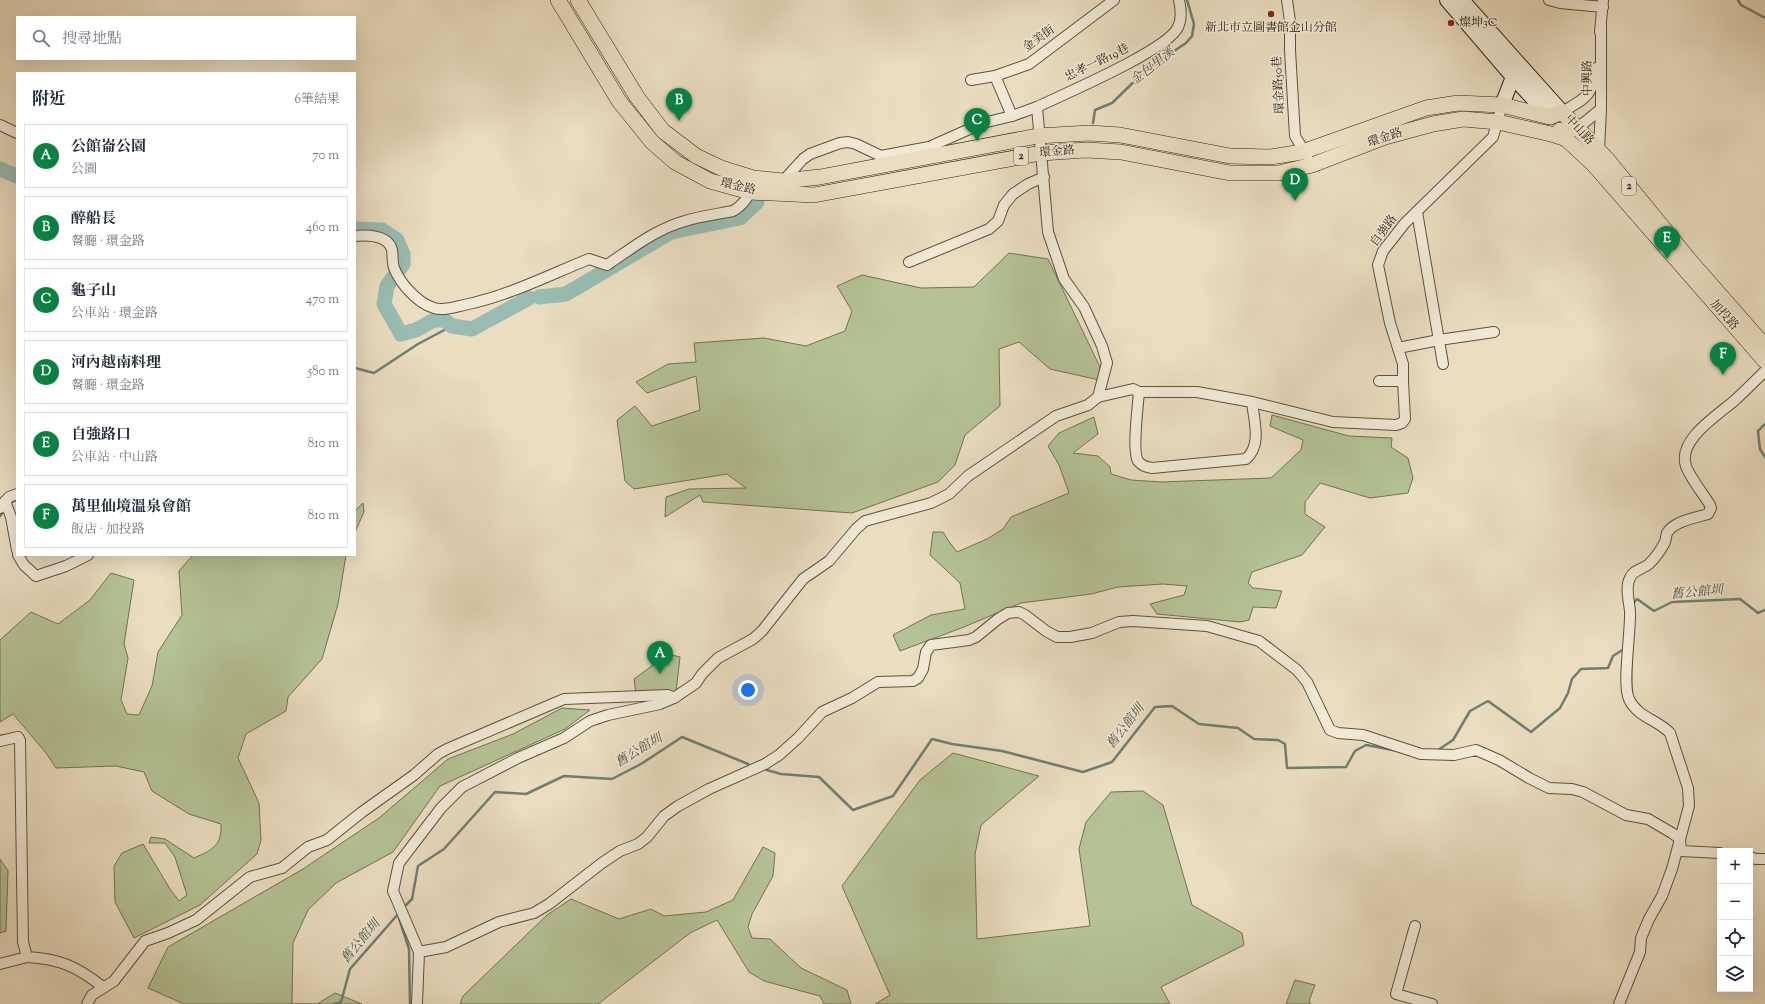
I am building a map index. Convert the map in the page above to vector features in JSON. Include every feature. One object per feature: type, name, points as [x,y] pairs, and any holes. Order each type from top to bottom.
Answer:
[{"type":"main road","name":"環金路","points":[[558,0],[619,101],[652,142],[675,162],[710,181],[752,185],[814,195],[1041,153],[1086,150],[1121,152],[1230,173],[1279,173],[1312,165],[1385,137],[1433,124],[1463,119],[1498,122],[1551,134],[1566,139]]},
{"type":"main road","name":"環金路","points":[[578,0],[637,97],[664,131],[696,156],[752,185],[783,180],[820,178],[1038,136],[1089,133],[1120,135],[1230,156],[1270,157],[1304,151],[1426,108],[1458,103],[1502,105],[1556,114]]},
{"type":"main road","name":"中山路","points":[[1556,114],[1578,128],[1599,150],[1688,266]]},
{"type":"main road","points":[[1556,114],[1566,139]]},
{"type":"main road","name":"中山路","points":[[1566,139],[1594,165],[1688,266]]},
{"type":"main road","name":"加投路","points":[[1688,266],[1765,346]]},
{"type":"main road","name":"加投路","points":[[1688,266],[1765,361]]},
{"type":"street","name":"金美街","points":[[971,80],[995,76],[1029,64],[1114,0]]},
{"type":"street","name":"忠孝一路19巷","points":[[783,180],[803,158],[840,143],[848,142],[856,144],[881,156],[929,147],[972,128],[1037,107],[1129,63],[1168,40],[1178,27],[1181,11],[1178,0]]},
{"type":"street","name":"環金路50巷","points":[[1287,0],[1290,21],[1290,50],[1295,136],[1312,165]]},
{"type":"street","name":"中山路","points":[[1447,0],[1513,77],[1556,114]]},
{"type":"street","name":"中山路","points":[[1462,0],[1556,114]]},
{"type":"street","points":[[1549,0],[1560,3],[1603,3]]},
{"type":"street","name":"中興路","points":[[1556,114],[1586,98],[1594,80],[1603,3]]},
{"type":"street","name":"中興路","points":[[1566,139],[1601,109],[1601,26]]},
{"type":"street","points":[[995,76],[1012,116]]},
{"type":"street","points":[[1502,105],[1513,77]]},
{"type":"street","name":"自強路","points":[[1252,402],[1334,422],[1396,425],[1402,423],[1405,419],[1403,364],[1390,323],[1378,264],[1384,251],[1405,223],[1418,212],[1493,137],[1502,105]]},
{"type":"street","points":[[1037,107],[1038,136],[1044,177],[1048,232],[1064,279],[1084,307],[1102,346],[1107,363],[1098,397]]},
{"type":"street","points":[[1599,150],[1601,109]]},
{"type":"street","points":[[0,125],[16,133]]},
{"type":"street","points":[[909,262],[989,229],[998,221],[1004,204],[1013,194],[1028,184],[1044,177]]},
{"type":"street","points":[[356,236],[378,237],[389,243],[392,249],[397,274],[420,300],[434,308],[448,309],[490,300],[589,259],[607,265],[665,228],[686,220],[733,211],[740,207],[752,185]]},
{"type":"street","points":[[1418,212],[1444,364]]},
{"type":"street","points":[[1398,348],[1494,332]]},
{"type":"street","points":[[1619,1004],[1640,952],[1640,938],[1648,919],[1662,896],[1670,876],[1689,806],[1688,788],[1670,733],[1664,726],[1650,720],[1635,708],[1629,698],[1627,676],[1630,626],[1628,585],[1630,577],[1638,570],[1648,565],[1660,551],[1668,532],[1676,524],[1708,514],[1710,511],[1710,505],[1686,467],[1685,459],[1688,445],[1703,426],[1734,401],[1765,371]]},
{"type":"street","points":[[1378,381],[1403,380]]},
{"type":"street","points":[[417,1004],[419,952],[393,891],[399,863],[446,803],[462,787],[518,758],[564,738],[590,721],[608,715],[660,704],[674,698],[696,683],[702,674],[718,658],[752,639],[762,631],[803,579],[828,561],[865,521],[931,503],[949,494],[968,476],[1056,416],[1088,405],[1098,397],[1133,389],[1139,392],[1198,392],[1252,402],[1256,446],[1252,454],[1246,459],[1152,468],[1142,466],[1137,460],[1135,449],[1139,392]]},
{"type":"street","points":[[16,494],[9,497],[3,505],[11,518],[16,545]]},
{"type":"street","points":[[19,556],[24,565],[36,576],[66,566],[86,556]]},
{"type":"street","points":[[419,952],[446,948],[499,922],[534,913],[549,904],[602,863],[620,851],[642,840],[664,816],[678,806],[709,789],[765,764],[779,755],[798,738],[822,712],[852,698],[878,682],[913,681],[918,678],[923,669],[926,652],[931,644],[969,640],[976,637],[1008,613],[1019,612],[1057,637],[1070,637],[1092,633],[1119,622],[1133,621],[1207,626],[1259,641],[1298,670],[1307,682],[1330,730],[1338,733],[1363,736],[1421,754],[1454,755],[1476,750],[1499,760],[1549,788],[1572,789],[1583,792],[1626,815],[1648,819],[1680,839],[1681,851],[1717,853]]},
{"type":"street","points":[[87,1004],[92,995],[114,980],[145,942],[196,920],[250,877],[282,868],[308,848],[327,840],[362,812],[414,775],[446,749],[564,699],[668,695],[674,698]]},
{"type":"street","points":[[0,740],[18,737],[20,740],[23,942],[27,957]]},
{"type":"street","points":[[1753,858],[1756,860],[1765,859]]},
{"type":"street","points":[[1415,926],[1396,994],[1432,1004]]},
{"type":"street","points":[[0,964],[27,957],[51,959],[83,971],[103,987]]},
{"type":"green space","points":[[1009,253],[1048,259],[1100,367],[1099,380],[1050,369],[1019,342],[999,349],[1000,406],[965,435],[955,465],[938,482],[852,513],[703,502],[700,495],[665,517],[666,497],[689,489],[746,488],[727,474],[634,489],[625,481],[617,420],[635,406],[652,426],[700,410],[696,376],[647,393],[636,382],[668,364],[696,362],[694,343],[764,338],[806,346],[845,331],[852,311],[837,286],[862,275],[921,288],[974,287]]},
{"type":"green space","points":[[1272,415],[1349,436],[1392,438],[1391,447],[1408,458],[1413,478],[1408,493],[1370,498],[1320,483],[1305,502],[1305,514],[1325,527],[1302,555],[1252,572],[1248,583],[1253,588],[1282,591],[1276,608],[1253,607],[1249,620],[1240,622],[1157,614],[1150,604],[1184,595],[1187,586],[1163,584],[1118,587],[1091,594],[1021,603],[964,627],[900,651],[893,635],[931,615],[965,609],[960,583],[930,555],[933,532],[943,532],[957,552],[987,539],[1003,529],[1011,517],[1069,493],[1059,465],[1048,446],[1059,433],[1094,417],[1098,434],[1073,453],[1098,456],[1110,467],[1111,474],[1131,480],[1161,482],[1271,478],[1301,450],[1303,440],[1270,426]]},
{"type":"green space","points":[[363,503],[364,512],[356,530],[356,510]]},
{"type":"green space","points":[[192,556],[346,556],[338,604],[322,659],[288,697],[286,711],[246,734],[238,758],[259,803],[261,840],[257,854],[200,905],[134,938],[115,902],[114,866],[122,853],[143,844],[170,889],[179,901],[187,895],[175,857],[165,843],[149,843],[151,837],[165,839],[194,858],[211,850],[215,846],[220,837],[221,824],[189,814],[152,791],[144,772],[116,766],[56,768],[46,753],[13,714],[0,722],[0,640],[31,612],[58,624],[90,600],[111,573],[134,580],[124,644],[128,658],[121,700],[127,714],[139,715],[152,686],[158,652],[182,615],[179,571]]},
{"type":"green space","points":[[668,654],[680,657],[676,692],[636,694],[634,679]]},
{"type":"green space","points":[[562,708],[590,710],[565,729],[440,786],[393,852],[336,883],[308,910],[293,943],[292,1004],[184,1004],[148,988],[168,947],[303,869],[379,818],[448,759],[513,734]]},
{"type":"green space","points":[[953,753],[1039,776],[981,825],[975,854],[977,939],[1090,926],[1079,849],[1086,822],[1111,792],[1143,791],[1163,805],[1192,905],[1242,933],[1244,945],[1161,987],[1170,1004],[875,1004],[890,995],[842,886],[920,780]]},
{"type":"green space","points":[[763,847],[775,853],[773,876],[752,914],[748,927],[752,938],[770,939],[801,968],[847,990],[851,1004],[824,1004],[820,996],[764,981],[749,972],[717,920],[690,933],[598,1004],[460,1004],[463,996],[547,915],[571,899],[619,919],[651,909],[664,916],[706,912],[733,900]]},
{"type":"green space","points":[[0,859],[8,871],[6,931],[0,933]]},
{"type":"green space","points":[[1295,980],[1315,985],[1309,1001],[1311,1004],[1286,1004]]},
{"type":"green space","points":[[335,993],[362,1004],[317,1004]]},
{"type":"waterway","name":"金包里溪","points":[[1093,123],[1095,110],[1112,103],[1146,70],[1186,43],[1192,36],[1194,24],[1187,0]]},
{"type":"waterway","name":"金包里溪","points":[[1738,0],[1741,5],[1765,18]]},
{"type":"waterway","name":"金包里溪","points":[[0,169],[16,176]]},
{"type":"waterway","points":[[539,297],[566,294],[671,232],[740,218],[757,202]]},
{"type":"waterway","name":"金包里溪","points":[[356,229],[382,230],[397,240],[403,254],[403,264],[387,286],[384,304],[401,334],[416,330],[434,320],[444,320],[452,326],[472,329],[529,298]]},
{"type":"waterway","points":[[356,368],[374,373],[418,344],[452,326]]},
{"type":"waterway","name":"舊公館圳","points":[[1765,424],[1758,431],[1760,449],[1765,457]]},
{"type":"waterway","points":[[11,502],[16,500]]},
{"type":"waterway","name":"舊公館圳","points":[[1632,605],[1637,599],[1654,611],[1672,602],[1740,599],[1758,613],[1765,610]]},
{"type":"waterway","name":"舊公館圳","points":[[1438,750],[1453,740],[1470,711],[1488,701],[1531,732],[1560,708],[1568,693],[1572,679],[1581,669],[1608,668],[1613,656],[1624,649]]},
{"type":"waterway","name":"舊公館圳","points":[[767,770],[781,774],[819,777],[853,810],[893,796],[932,739],[952,744],[1002,751],[1083,772],[1112,762],[1155,707],[1172,706],[1199,724],[1238,728],[1254,739],[1278,740],[1285,744],[1287,768],[1346,767],[1355,751],[1366,745],[1398,751]]},
{"type":"waterway","name":"舊公館圳","points":[[406,905],[412,899],[418,866],[444,849],[495,792],[526,794],[564,776],[612,779],[641,764],[682,737],[748,764]]},
{"type":"waterway","name":"舊公館圳","points":[[334,1004],[341,1002],[350,969],[399,913]]},
{"type":"waterway","points":[[399,918],[409,949],[410,1004]]},
{"type":"place","name":"新北市立圖書館金山分館","points":[[1271,14]]},
{"type":"place","name":"燦坤3C","points":[[1451,23]]},
{"type":"place","name":"醉船長","points":[[679,121]]},
{"type":"place","name":"龜子山","points":[[977,141]]},
{"type":"place","name":"河內越南料理","points":[[1295,201]]},
{"type":"place","name":"自強路口","points":[[1667,259]]},
{"type":"place","name":"萬里仙境溫泉會館","points":[[1723,375]]},
{"type":"place","name":"公館崙公園","points":[[660,674]]}]
